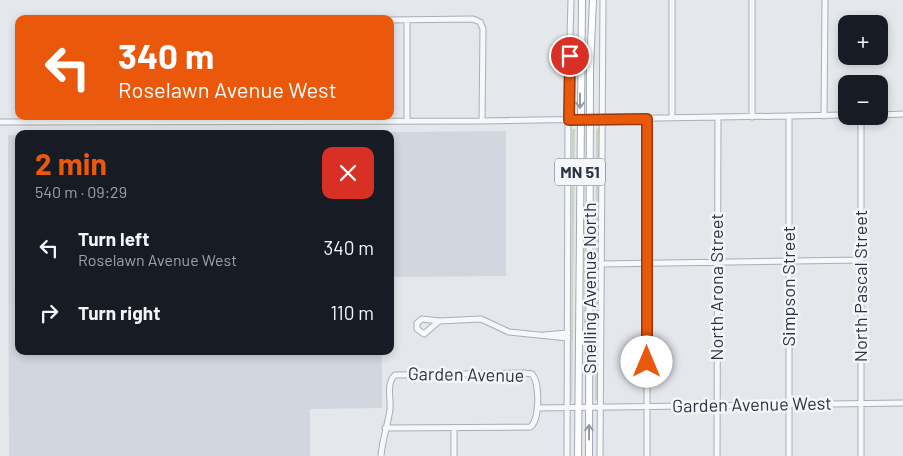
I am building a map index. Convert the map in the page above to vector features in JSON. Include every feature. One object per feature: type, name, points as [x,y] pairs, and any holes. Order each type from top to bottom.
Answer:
[{"type":"main road","name":"Snelling Avenue North","points":[[578,456],[582,0]]},
{"type":"main road","name":"Snelling Avenue North","points":[[589,456],[590,120],[593,0]]},
{"type":"street","points":[[567,456],[571,0]]},
{"type":"street","points":[[600,456],[603,0]]},
{"type":"street","points":[[672,0],[672,118]]},
{"type":"street","points":[[752,0],[752,117]]},
{"type":"street","points":[[824,116],[825,0]]},
{"type":"street","points":[[394,20],[473,19],[482,24],[482,121]]},
{"type":"street","points":[[407,20],[407,121]]},
{"type":"street","points":[[888,115],[903,114]]},
{"type":"street","points":[[368,120],[590,120],[838,115]]},
{"type":"street","name":"Simpson Street","points":[[789,456],[790,116]]},
{"type":"street","name":"North Arona Street","points":[[717,456],[718,118]]},
{"type":"street","points":[[647,119],[647,456]]},
{"type":"street","points":[[0,122],[219,120]]},
{"type":"street","name":"North Pascal Street","points":[[861,125],[861,456]]},
{"type":"street","points":[[601,264],[860,260]]},
{"type":"street","points":[[439,321],[481,319],[509,332],[568,336]]},
{"type":"street","name":"Garden Avenue","points":[[385,428],[390,410],[390,380],[393,376],[400,374],[529,373],[536,380],[537,408],[589,408],[601,406]]},
{"type":"street","name":"Garden Avenue West","points":[[601,406],[903,403]]},
{"type":"street","points":[[381,456],[385,428],[530,427],[535,423],[537,408]]},
{"type":"street","points":[[454,428],[454,456]]},
{"type":"shaded area","points":[[506,131],[506,276],[394,277],[394,132]]},
{"type":"shaded area","points":[[8,135],[15,135],[15,355],[382,355],[382,408],[310,409],[310,456],[9,456]]},
{"type":"green space","points":[[599,128],[598,384],[597,400],[595,401],[596,129]]},
{"type":"green space","points":[[572,129],[575,129],[572,402],[571,401]]},
{"type":"green space","points":[[583,204],[585,204],[586,324],[584,324]]},
{"type":"route","points":[[570,56],[569,120],[647,119],[647,362]]}]
